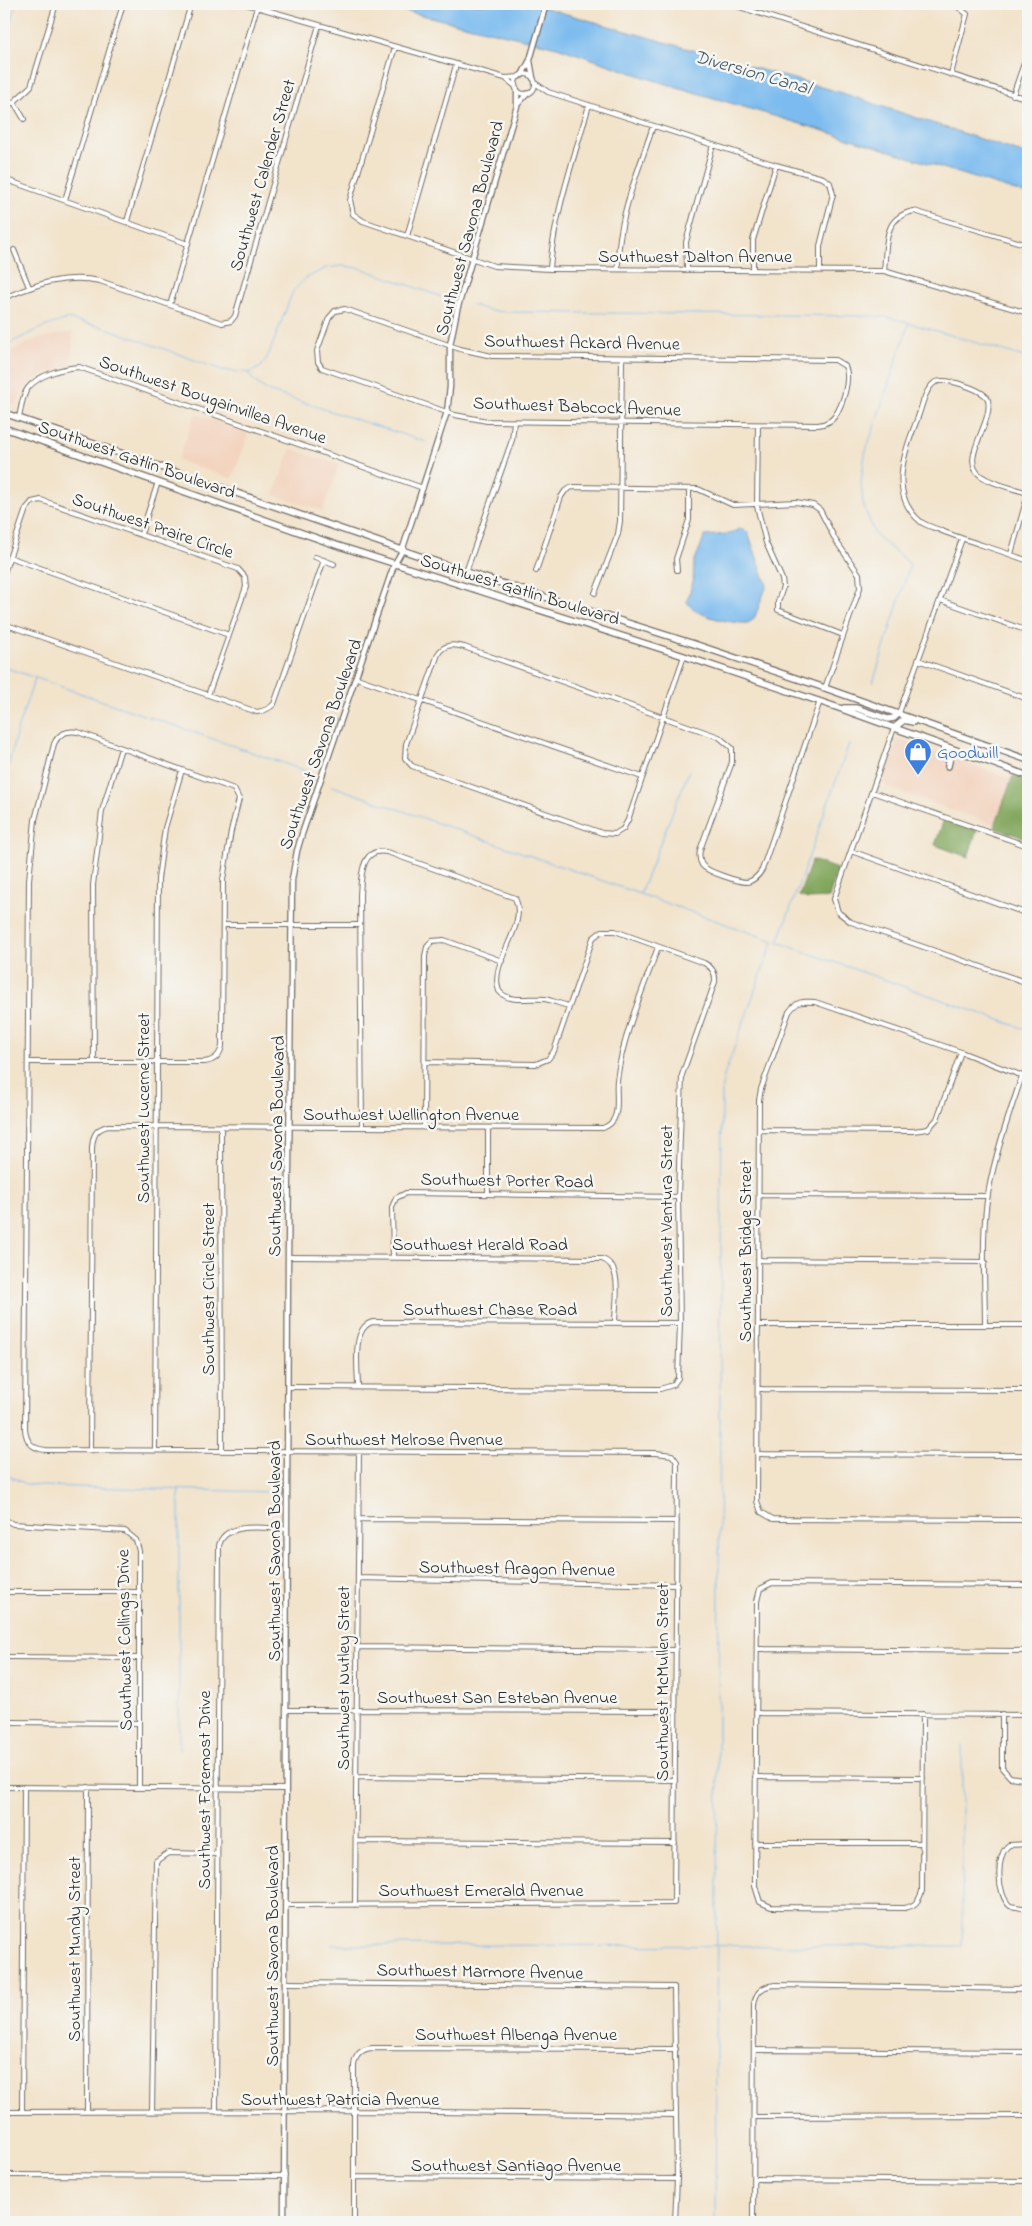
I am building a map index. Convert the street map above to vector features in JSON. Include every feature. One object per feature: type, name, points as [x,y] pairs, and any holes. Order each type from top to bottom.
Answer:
[{"type":"main road","name":"Southwest Gatlin Boulevard","points":[[4,413],[402,551],[689,642],[899,713],[1028,760]]},
{"type":"main road","name":"Southwest Gatlin Boulevard","points":[[4,428],[394,565],[684,656],[820,701],[1028,776]]},
{"type":"main road","points":[[839,708],[856,708],[888,719],[894,718],[899,713]]},
{"type":"main road","points":[[894,728],[900,721],[907,720],[939,730],[948,730]]},
{"type":"main road","points":[[908,733],[918,739],[950,751],[948,766],[955,754],[960,751]]},
{"type":"street","points":[[4,107],[14,102],[31,86],[56,4]]},
{"type":"street","points":[[65,200],[124,4]]},
{"type":"street","points":[[127,222],[191,4]]},
{"type":"street","points":[[246,4],[505,78],[528,75],[533,78]]},
{"type":"street","points":[[516,88],[520,76],[530,60],[546,4]]},
{"type":"street","points":[[730,4],[1028,99]]},
{"type":"street","points":[[949,4],[958,7],[968,14],[951,74]]},
{"type":"street","points":[[4,298],[49,280],[81,278],[100,281],[170,305],[257,7]]},
{"type":"street","name":"Southwest Calender Street","points":[[170,305],[222,323],[229,323],[235,316],[319,25]]},
{"type":"street","name":"Southwest Dalton Avenue","points":[[395,47],[350,200],[353,214],[363,221],[494,266],[550,269],[884,271],[1028,313]]},
{"type":"street","points":[[1013,95],[1028,52]]},
{"type":"street","points":[[530,60],[535,83],[548,92]]},
{"type":"street","points":[[407,236],[456,64]]},
{"type":"street","points":[[505,78],[522,94],[533,91],[548,92],[776,165],[823,178],[830,183],[833,194],[820,246],[820,270]]},
{"type":"street","points":[[533,91],[535,83]]},
{"type":"street","name":"Southwest Savona Boulevard","points":[[284,2222],[288,1710],[288,1257],[292,880],[297,851],[394,565],[402,551],[447,412],[450,388],[450,345],[457,310],[516,106],[516,88]]},
{"type":"street","name":"Southwest Savona Boulevard","points":[[516,106],[527,94]]},
{"type":"street","points":[[14,102],[24,119]]},
{"type":"street","points":[[550,269],[556,220],[589,105]]},
{"type":"street","points":[[618,268],[617,244],[621,225],[653,126]]},
{"type":"street","points":[[686,269],[686,242],[713,145]]},
{"type":"street","points":[[753,270],[753,240],[776,165]]},
{"type":"street","points":[[4,179],[188,244]]},
{"type":"street","points":[[884,271],[888,232],[894,220],[902,213],[914,211],[1028,245]]},
{"type":"street","points":[[14,250],[29,287]]},
{"type":"street","name":"Southwest Ackard Avenue","points":[[317,351],[329,318],[335,310],[349,310],[450,345],[492,356],[835,360],[845,366],[848,379],[836,415],[828,423]]},
{"type":"street","name":"Southwest Babcock Avenue","points":[[317,351],[318,362],[327,371],[447,412],[474,419],[514,422],[758,425],[818,425],[828,423]]},
{"type":"street","points":[[595,593],[618,534],[620,521],[622,358]]},
{"type":"street","name":"Southwest Bougainvillea Avenue","points":[[18,419],[27,389],[36,380],[68,368],[78,367],[423,488]]},
{"type":"street","points":[[1011,554],[1028,494],[983,477],[975,469],[974,453],[989,413],[987,397],[982,392],[951,382],[937,382],[930,388],[912,432],[900,470],[902,490],[911,511],[922,523],[962,539],[1028,561]]},
{"type":"street","points":[[466,572],[512,440],[514,422]]},
{"type":"street","points":[[758,425],[757,506],[766,543],[783,583],[778,610],[843,635]]},
{"type":"street","points":[[141,534],[158,482]]},
{"type":"street","points":[[536,571],[561,497],[565,491],[577,486],[689,488],[704,491],[733,505],[757,506],[796,502],[813,505],[820,510],[836,541],[859,574],[860,588],[825,688]]},
{"type":"street","points":[[677,570],[676,559],[689,520],[689,488]]},
{"type":"street","name":"Southwest Praire Circle","points":[[4,573],[26,509],[32,502],[41,500],[238,569],[245,577],[246,587],[208,695]]},
{"type":"street","points":[[899,713],[962,539]]},
{"type":"street","points":[[9,557],[230,634]]},
{"type":"street","points":[[315,557],[334,564]]},
{"type":"street","points":[[4,624],[257,712],[267,710],[274,704],[324,560]]},
{"type":"street","points":[[940,600],[1028,631]]},
{"type":"street","points":[[684,656],[664,717],[625,825],[618,833],[612,835],[602,833],[408,764],[405,758],[405,748],[438,654],[445,647],[452,645],[464,647],[664,717],[719,737],[732,748],[732,762],[700,850],[700,857],[704,868],[745,882],[759,875],[820,701]]},
{"type":"street","points":[[918,660],[1028,699]]},
{"type":"street","points":[[357,678],[642,777]]},
{"type":"street","points":[[894,728],[834,899],[838,912],[851,922],[1028,983]]},
{"type":"street","points":[[68,731],[78,732],[120,748],[225,784],[234,789],[239,799],[226,852],[223,880],[222,1046],[216,1059],[204,1062],[28,1062],[29,880],[40,792],[54,744],[58,736],[68,731]]},
{"type":"street","points":[[94,1062],[93,885],[102,811],[120,748]]},
{"type":"street","name":"Southwest Lucerne Street","points":[[156,1450],[157,1062],[160,865],[165,828],[182,770]]},
{"type":"street","points":[[872,792],[1028,846]]},
{"type":"street","points":[[362,1127],[361,885],[365,862],[373,853],[383,851],[510,895],[517,901],[519,913],[502,961],[497,983],[501,994],[516,999],[546,1000],[569,1006]]},
{"type":"street","points":[[851,851],[1028,914]]},
{"type":"street","points":[[222,925],[360,925]]},
{"type":"street","points":[[425,1062],[536,1064],[545,1061],[551,1056],[593,938],[602,931],[610,930],[658,947]]},
{"type":"street","points":[[424,1128],[424,956],[429,944],[444,940],[502,961]]},
{"type":"street","name":"Southwest Wellington Avenue","points":[[90,1450],[92,1148],[94,1134],[101,1128],[108,1126],[598,1129],[610,1125],[616,1116],[617,1081],[625,1043],[658,947]]},
{"type":"street","name":"Southwest Ventura Street","points":[[358,1386],[660,1389],[673,1385],[679,1373],[678,1197],[682,1075],[716,977],[711,968],[704,963],[658,947]]},
{"type":"street","name":"Southwest Bridge Street","points":[[961,1052],[815,1002],[801,1000],[789,1012],[761,1089],[759,1130],[757,1501],[762,1512],[773,1519],[1028,1520]]},
{"type":"street","points":[[759,1130],[913,1132],[928,1129],[937,1119],[961,1052],[1028,1078]]},
{"type":"street","name":"Southwest Melrose Avenue","points":[[28,1062],[25,1429],[28,1442],[37,1449],[656,1453],[672,1455],[677,1462]]},
{"type":"street","points":[[985,1325],[988,1196],[998,1147],[1022,1076]]},
{"type":"street","name":"Southwest Circle Street","points":[[221,1128],[222,1450]]},
{"type":"street","points":[[488,1128],[488,1193]]},
{"type":"street","name":"Southwest Porter Road","points":[[393,1257],[392,1207],[399,1196],[411,1192],[678,1197]]},
{"type":"street","points":[[759,1195],[988,1196]]},
{"type":"street","name":"Southwest Herald Road","points":[[288,1257],[602,1259],[612,1266],[616,1274],[615,1322]]},
{"type":"street","points":[[758,1260],[985,1262]]},
{"type":"street","name":"Southwest Chase Road","points":[[358,1386],[359,1333],[369,1323],[680,1323]]},
{"type":"street","points":[[758,1325],[1028,1325]]},
{"type":"street","points":[[288,1388],[358,1386]]},
{"type":"street","points":[[758,1389],[1028,1390]]},
{"type":"street","name":"Southwest Nutley Street","points":[[356,1905],[359,1452]]},
{"type":"street","points":[[758,1454],[1028,1455]]},
{"type":"street","name":"Southwest McMullen Street","points":[[674,1903],[677,1462]]},
{"type":"street","name":"Southwest Collings Drive","points":[[4,1519],[13,1524],[125,1531],[136,1540],[140,1551],[139,1787]]},
{"type":"street","points":[[358,1519],[677,1521]]},
{"type":"street","name":"Southwest Foremost Drive","points":[[216,2112],[220,1541],[228,1532],[237,1529],[287,1529]]},
{"type":"street","name":"Southwest Aragon Avenue","points":[[358,1578],[677,1585]]},
{"type":"street","points":[[923,1714],[922,1891],[917,1903],[912,1907],[895,1908],[771,1907],[760,1902],[755,1886],[755,1777],[757,1600],[760,1589],[772,1583],[1028,1585]]},
{"type":"street","points":[[4,1592],[140,1592]]},
{"type":"street","points":[[357,1648],[676,1650]]},
{"type":"street","points":[[757,1649],[1028,1650]]},
{"type":"street","points":[[4,1657],[140,1658]]},
{"type":"street","name":"Southwest San Esteban Avenue","points":[[288,1710],[676,1712]]},
{"type":"street","points":[[756,1713],[1028,1715]]},
{"type":"street","points":[[1002,1714],[1002,1768],[1010,1777],[1028,1780]]},
{"type":"street","points":[[4,1722],[140,1723]]},
{"type":"street","points":[[356,1777],[675,1780]]},
{"type":"street","points":[[755,1777],[923,1778]]},
{"type":"street","points":[[4,1787],[286,1789]]},
{"type":"street","points":[[22,2111],[24,1787]]},
{"type":"street","name":"Southwest Mundy Street","points":[[87,2112],[88,1787]]},
{"type":"street","points":[[356,1841],[675,1843]]},
{"type":"street","points":[[755,1843],[922,1844]]},
{"type":"street","points":[[1028,1844],[1017,1844],[1005,1848],[1000,1860],[1003,1898],[1010,1906],[1028,1909]]},
{"type":"street","points":[[152,2112],[156,1861],[168,1853],[217,1854]]},
{"type":"street","name":"Southwest Emerald Avenue","points":[[287,1904],[674,1903]]},
{"type":"street","name":"Southwest Marmore Avenue","points":[[286,1983],[674,1987],[676,2049]]},
{"type":"street","points":[[753,2222],[755,1998],[762,1988],[774,1985],[1028,1989]]},
{"type":"street","name":"Southwest Albenga Avenue","points":[[353,2111],[354,2066],[362,2050],[372,2048],[676,2049]]},
{"type":"street","points":[[676,2049],[676,2222]]},
{"type":"street","points":[[755,2050],[1028,2052]]},
{"type":"street","points":[[353,2111],[354,2222]]},
{"type":"street","name":"Southwest Patricia Avenue","points":[[4,2112],[353,2111],[676,2115]]},
{"type":"street","points":[[754,2117],[1028,2116]]},
{"type":"street","points":[[4,2175],[284,2176]]},
{"type":"street","name":"Southwest Santiago Avenue","points":[[354,2178],[677,2179]]},
{"type":"street","points":[[754,2179],[1028,2181]]},
{"type":"shaded area","points":[[73,332],[71,365],[35,378],[25,387],[15,405],[4,402],[4,354],[36,339]]},
{"type":"shaded area","points":[[195,414],[249,433],[232,479],[178,460]]},
{"type":"shaded area","points":[[291,449],[339,465],[323,511],[274,495]]},
{"type":"shaded area","points":[[898,739],[1012,779],[995,825],[886,787],[883,782]]},
{"type":"green space","points":[[1013,776],[1028,781],[1028,839],[994,828]]},
{"type":"green space","points":[[944,819],[977,830],[968,857],[935,845]]},
{"type":"green space","points":[[812,860],[837,869],[829,898],[808,899],[799,896]]},
{"type":"water","name":"Diversion Canal","points":[[375,4],[532,4],[839,92],[1028,155],[1028,195],[871,145],[650,79],[557,47]]},
{"type":"water","points":[[739,529],[744,529],[748,533],[767,585],[754,619],[748,623],[733,622],[704,615],[696,611],[687,601],[693,582],[694,562],[705,536],[729,534]]},
{"type":"waterway","points":[[4,50],[16,4]]},
{"type":"waterway","points":[[4,346],[41,328],[67,319],[106,328],[222,370],[249,373],[261,367],[269,354],[293,291],[306,278],[326,268],[341,266],[360,268],[448,299]]},
{"type":"waterway","points":[[472,305],[492,311],[510,312],[870,316],[892,318],[1028,358]]},
{"type":"waterway","points":[[873,683],[910,565],[875,535],[863,504],[861,482],[865,454],[909,323]]},
{"type":"waterway","points":[[249,374],[255,382],[268,391],[426,442]]},
{"type":"waterway","points":[[4,667],[309,772]]},
{"type":"waterway","points":[[4,783],[18,727],[35,678]]},
{"type":"waterway","points":[[778,943],[849,744]]},
{"type":"waterway","points":[[640,894],[689,771]]},
{"type":"waterway","points":[[332,786],[1025,1029],[1028,1028]]},
{"type":"waterway","points":[[715,2222],[722,1087],[724,1076],[773,941]]},
{"type":"waterway","points":[[4,1474],[26,1484],[41,1486],[273,1492]]},
{"type":"waterway","points":[[179,1488],[179,1750]]},
{"type":"waterway","points":[[332,1945],[962,1946],[962,1746]]},
{"type":"place","name":"Goodwill","points":[[918,776]]}]
